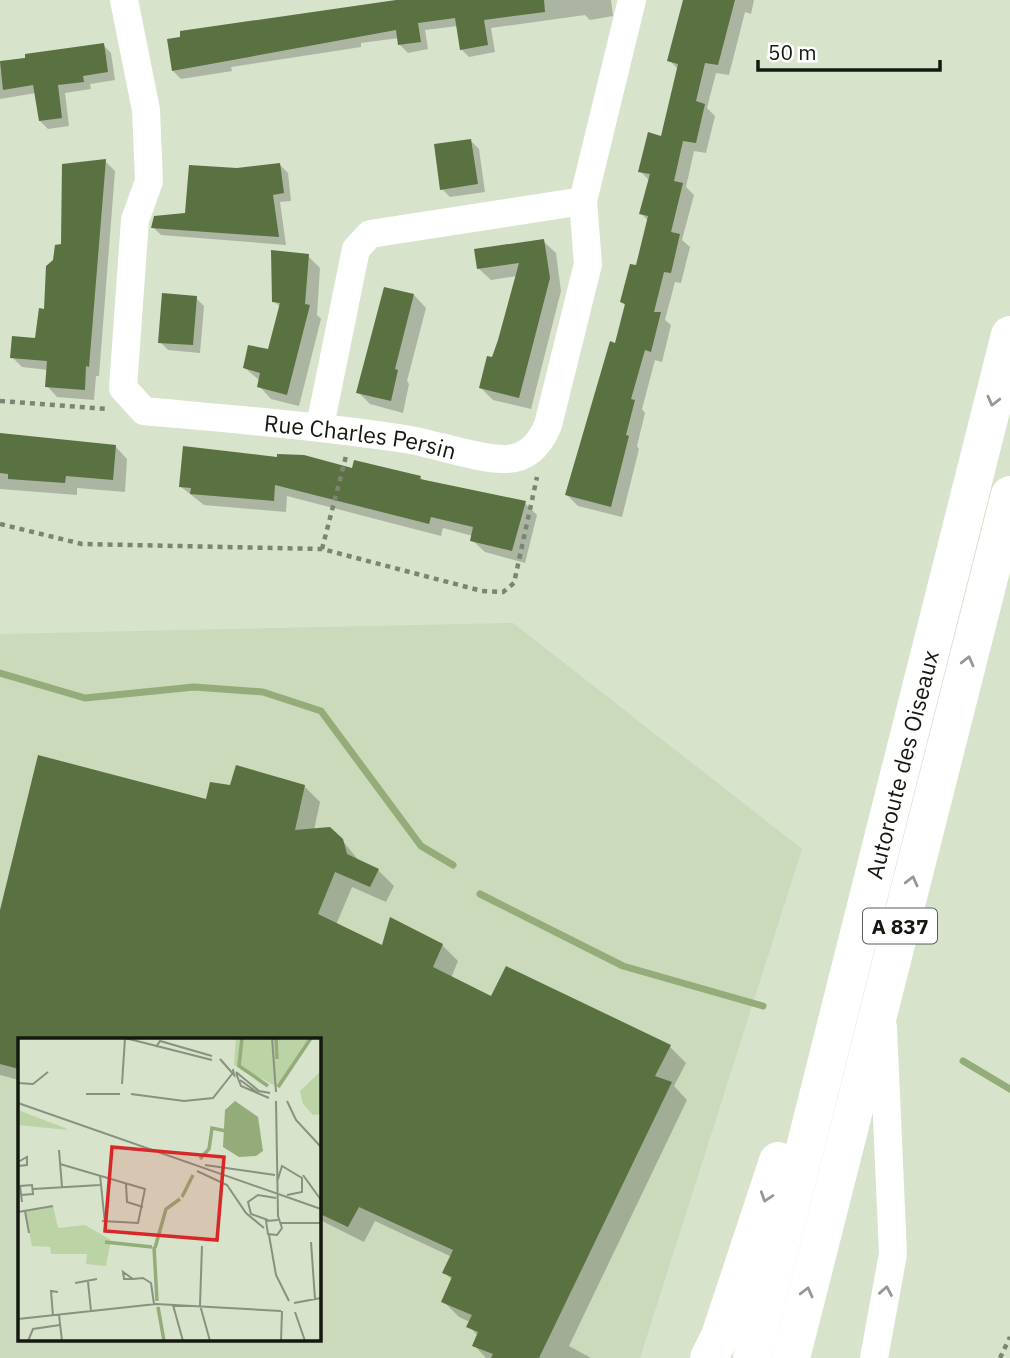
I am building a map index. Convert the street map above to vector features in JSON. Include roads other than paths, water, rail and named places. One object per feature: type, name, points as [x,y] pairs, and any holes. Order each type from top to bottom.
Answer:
[{"type":"highway","name":"Autoroute des Oiseaux","points":[[752,1358],[1010,335]]},
{"type":"highway","name":"Autoroute des Oiseaux","points":[[791,1358],[1010,495]]},
{"type":"highway","points":[[709,1358],[738,1284],[886,830]]},
{"type":"street","name":"Rue Charles Persin","points":[[124,0],[146,110],[149,181],[135,220],[123,388],[144,411],[320,426],[504,460],[521,456],[540,442],[548,425],[588,264],[583,201]]},
{"type":"street","points":[[320,426],[356,249],[370,234],[583,201],[632,0]]},
{"type":"street","points":[[874,1358],[893,1254],[882,997]]},
{"type":"waterway","points":[[0,673],[85,698],[194,687],[263,692],[321,711],[421,846],[453,865]]},
{"type":"waterway","points":[[480,894],[623,966],[763,1006]]},
{"type":"waterway","points":[[963,1061],[1010,1089]]}]
